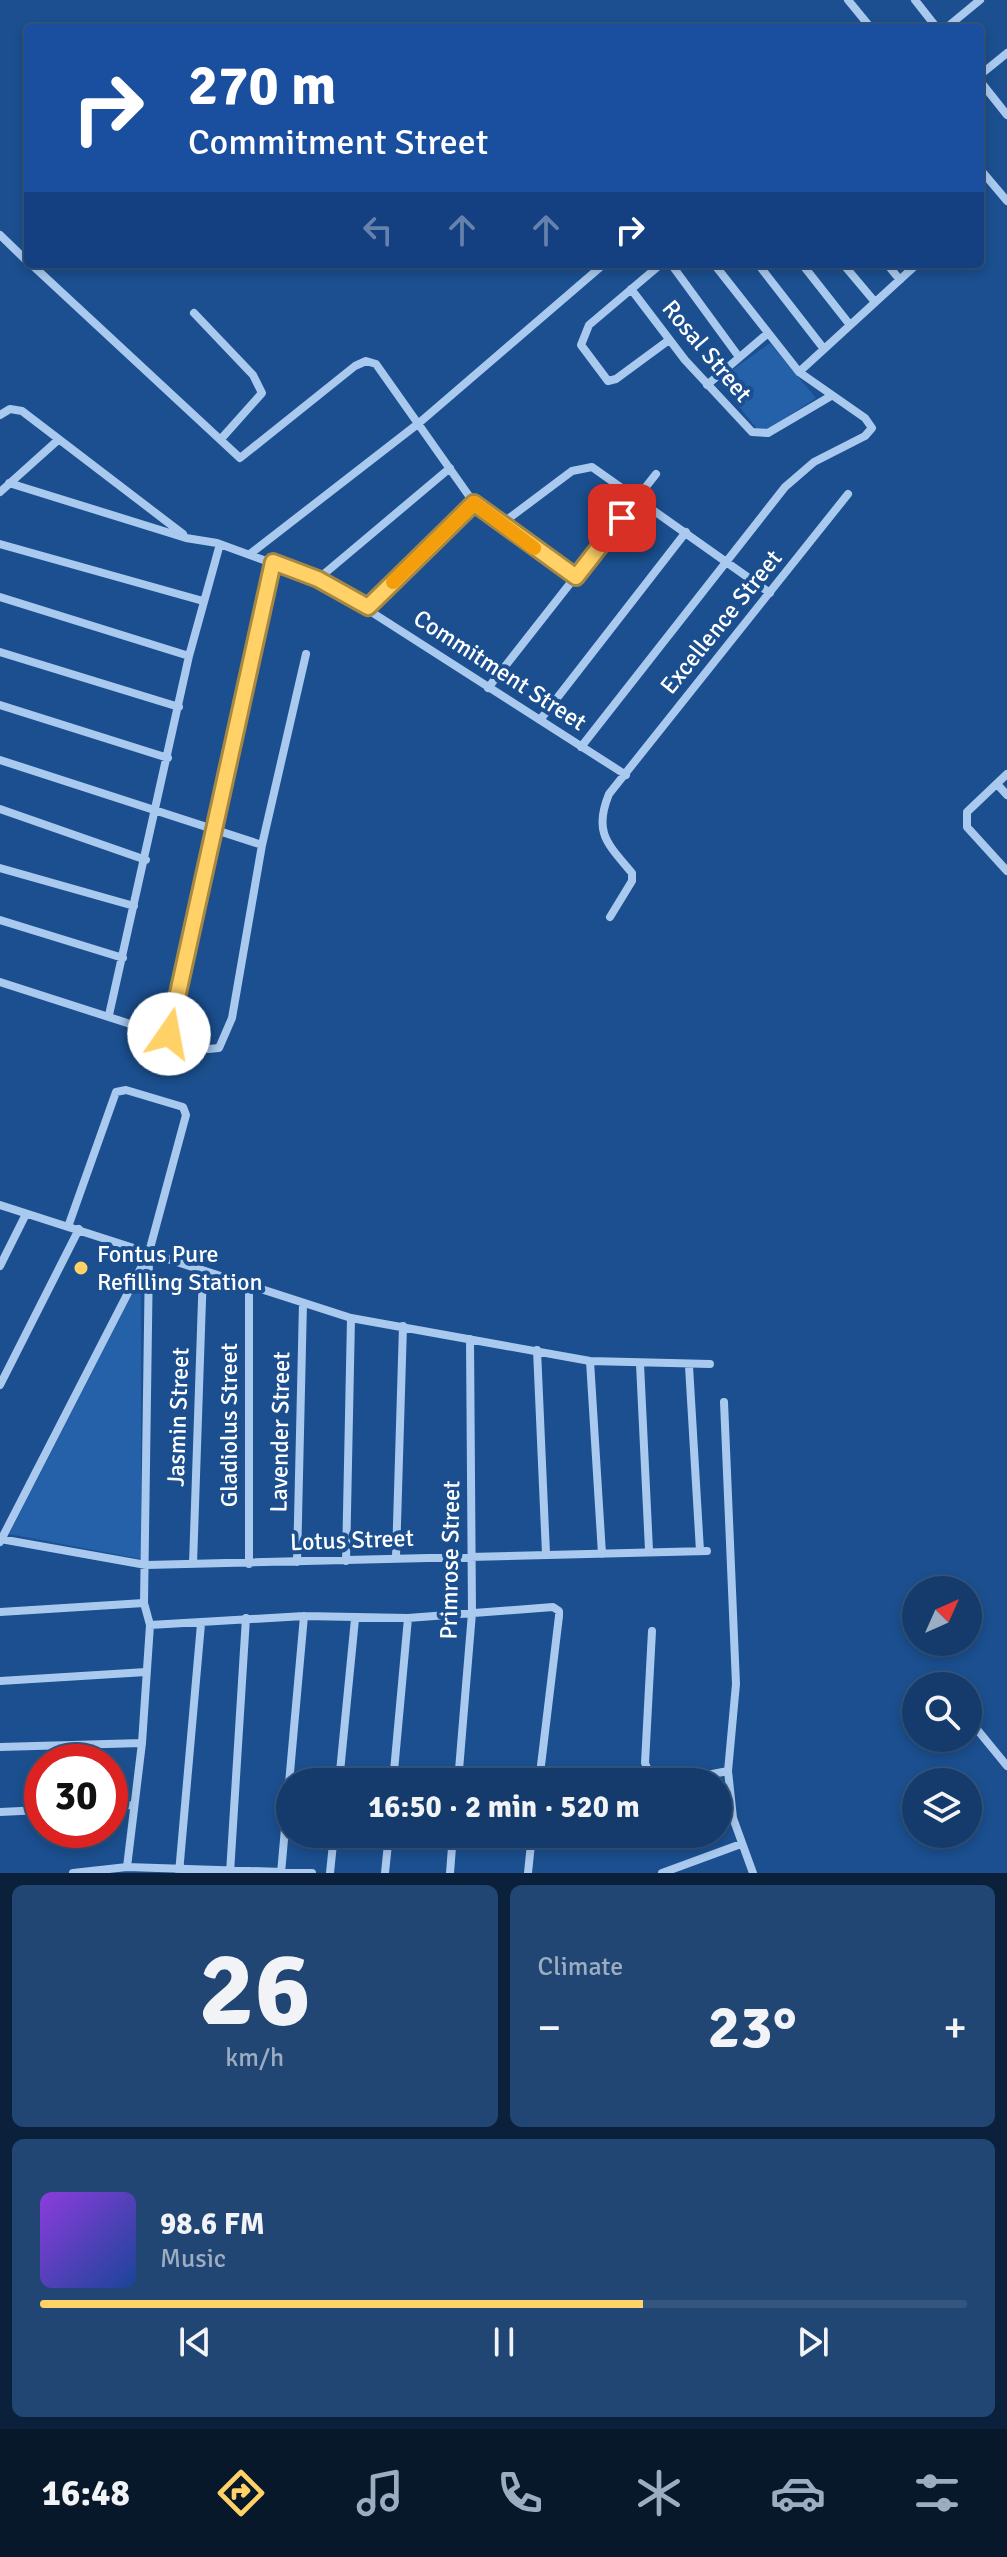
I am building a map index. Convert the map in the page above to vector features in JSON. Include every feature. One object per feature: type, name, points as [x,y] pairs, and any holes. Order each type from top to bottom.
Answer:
[{"type":"street","points":[[848,0],[868,24]]},
{"type":"street","points":[[915,0],[934,24]]},
{"type":"street","points":[[951,24],[980,0]]},
{"type":"street","points":[[984,72],[1007,53]]},
{"type":"street","points":[[984,86],[1007,115]]},
{"type":"street","points":[[984,174],[1007,201]]},
{"type":"street","points":[[0,235],[24,258]]},
{"type":"street","points":[[34,268],[221,439],[235,456],[246,457],[355,366],[366,361],[381,369],[474,503],[500,525],[576,577]]},
{"type":"street","points":[[250,554],[419,423],[599,268]]},
{"type":"street","points":[[656,268],[589,325],[580,339],[585,353],[608,381],[616,379],[669,340]]},
{"type":"street","points":[[674,268],[739,357]]},
{"type":"street","points":[[581,747],[795,477],[814,462],[870,432],[872,428],[865,418],[799,372],[717,268]]},
{"type":"street","points":[[761,268],[824,349]]},
{"type":"street","points":[[805,268],[850,325]]},
{"type":"street","points":[[846,268],[875,302]]},
{"type":"street","points":[[890,268],[900,280]]},
{"type":"street","points":[[799,372],[913,268]]},
{"type":"street","name":"Rosal Street","points":[[631,289],[707,385],[746,428],[757,435],[768,433],[831,396]]},
{"type":"street","points":[[194,313],[253,375],[262,393],[221,439]]},
{"type":"street","points":[[707,385],[767,334]]},
{"type":"street","points":[[0,415],[10,409],[22,411],[168,520],[186,538]]},
{"type":"street","points":[[0,492],[58,440]]},
{"type":"street","points":[[500,525],[572,471],[585,466],[599,471],[770,593]]},
{"type":"street","points":[[318,579],[450,468]]},
{"type":"street","points":[[488,688],[656,474]]},
{"type":"street","name":"Commitment Street","points":[[9,483],[186,538],[220,544],[318,579],[368,607],[626,775]]},
{"type":"street","name":"Excellence Street","points":[[610,917],[632,881],[632,873],[611,851],[601,814],[609,794],[848,494]]},
{"type":"street","points":[[368,607],[474,503]]},
{"type":"street","points":[[540,720],[686,532]]},
{"type":"street","points":[[0,544],[203,601]]},
{"type":"street","points":[[109,1015],[158,809],[189,656],[220,544]]},
{"type":"street","points":[[169,1034],[273,562]]},
{"type":"street","points":[[0,597],[189,656]]},
{"type":"street","points":[[0,652],[179,707]]},
{"type":"street","points":[[0,982],[208,1049],[219,1048],[225,1041],[262,845],[306,654]]},
{"type":"street","points":[[0,705],[168,758]]},
{"type":"street","points":[[0,760],[262,845]]},
{"type":"street","points":[[1007,774],[967,812],[967,827],[1007,871]]},
{"type":"street","points":[[997,784],[1007,795]]},
{"type":"street","points":[[0,809],[146,860]]},
{"type":"street","points":[[0,868],[134,906]]},
{"type":"street","points":[[0,920],[123,958]]},
{"type":"street","points":[[0,1540],[149,1252],[186,1115],[179,1105],[126,1090],[116,1092],[69,1224]]},
{"type":"street","points":[[0,1205],[69,1224],[351,1318],[590,1361],[689,1366],[710,1364]]},
{"type":"street","points":[[0,1266],[26,1214]]},
{"type":"street","points":[[0,1385],[79,1229]]},
{"type":"street","points":[[127,1867],[142,1743],[150,1625],[144,1603],[149,1252]]},
{"type":"street","name":"Jasmin Street","points":[[193,1564],[203,1271]]},
{"type":"street","name":"Gladiolus Street","points":[[249,1286],[249,1564]]},
{"type":"street","name":"Lavender Street","points":[[297,1562],[303,1303]]},
{"type":"street","points":[[346,1561],[351,1318]]},
{"type":"street","points":[[396,1557],[403,1326]]},
{"type":"street","name":"Primrose Street","points":[[459,1768],[472,1613],[470,1339]]},
{"type":"street","points":[[537,1350],[546,1554]]},
{"type":"street","points":[[590,1361],[602,1554]]},
{"type":"street","points":[[640,1364],[649,1550]]},
{"type":"street","name":"Lotus Street","points":[[0,1540],[146,1565],[704,1551],[689,1366]]},
{"type":"street","points":[[724,1402],[736,1684],[728,1768]]},
{"type":"street","points":[[0,1612],[144,1603]]},
{"type":"street","points":[[150,1625],[304,1616],[408,1618],[553,1607],[559,1611],[559,1616],[541,1768]]},
{"type":"street","points":[[281,1871],[304,1616]]},
{"type":"street","points":[[230,1870],[246,1618]]},
{"type":"street","points":[[394,1768],[408,1618]]},
{"type":"street","points":[[340,1768],[355,1619]]},
{"type":"street","points":[[179,1870],[201,1624]]},
{"type":"street","points":[[647,1768],[652,1631]]},
{"type":"street","points":[[0,1681],[146,1672]]},
{"type":"street","points":[[982,1735],[1007,1766]]},
{"type":"street","points":[[0,1747],[142,1743]]},
{"type":"street","points":[[128,1805],[134,1805]]},
{"type":"street","points":[[732,1809],[741,1844],[753,1873]]},
{"type":"street","points":[[0,1812],[24,1811]]},
{"type":"street","points":[[662,1873],[741,1844]]},
{"type":"street","points":[[330,1873],[333,1848]]},
{"type":"street","points":[[385,1873],[388,1848]]},
{"type":"street","points":[[450,1873],[452,1848]]},
{"type":"street","points":[[528,1873],[531,1848]]},
{"type":"street","points":[[73,1873],[127,1867],[312,1873]]},
{"type":"shaded area","points":[[770,343],[816,398],[761,434],[718,380]]},
{"type":"shaded area","points":[[141,1277],[141,1559],[9,1534]]},
{"type":"slow traffic","points":[[393,582],[474,503],[492,520],[534,548]]},
{"type":"place","name":"Fontus Pure Refilling Station","points":[[81,1268]]},
{"type":"route","points":[[169,1034],[273,562],[318,579],[368,607],[474,503],[492,520],[576,577],[622,518]]}]
